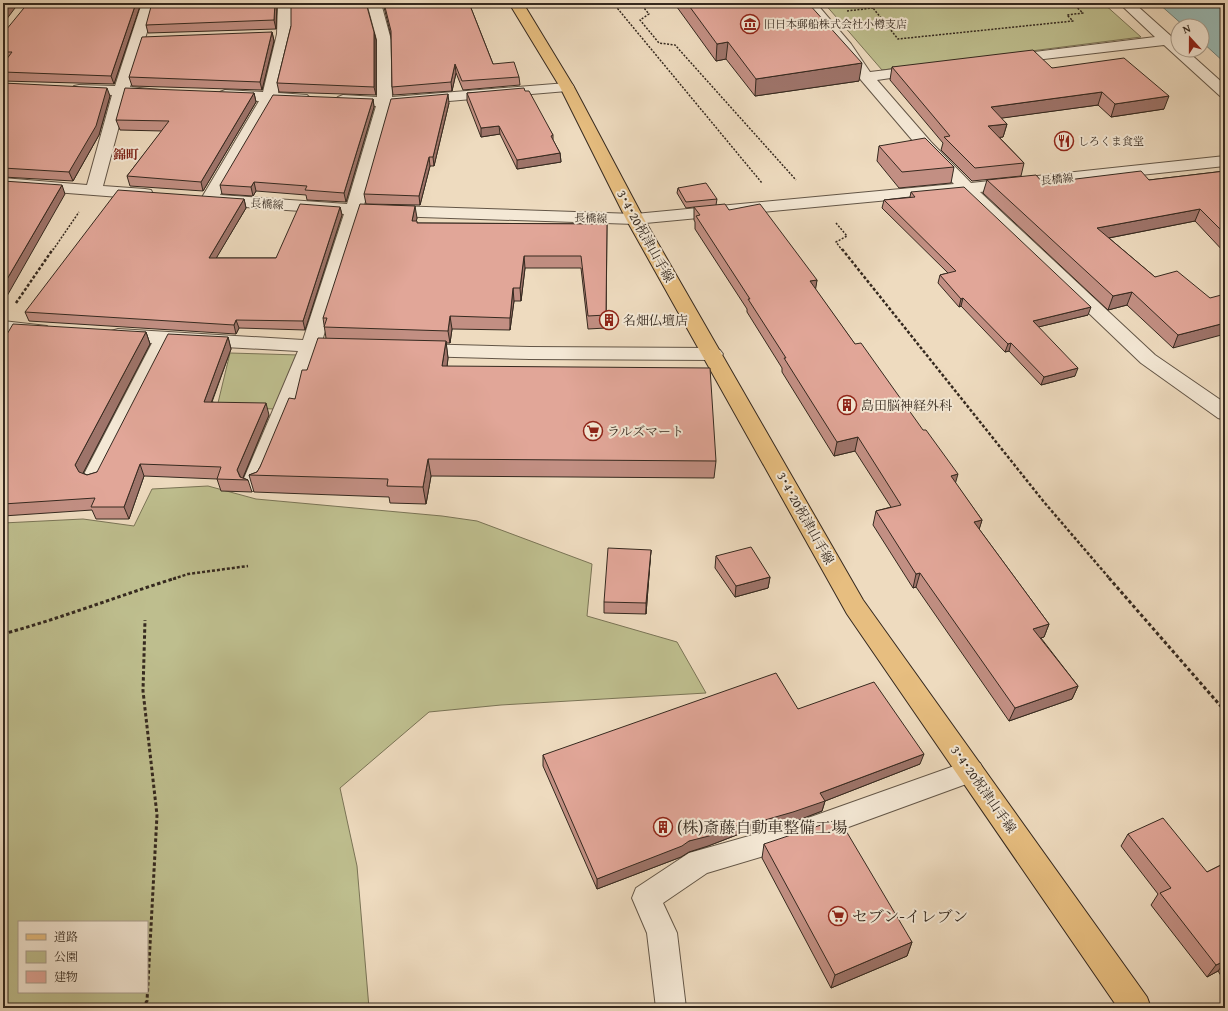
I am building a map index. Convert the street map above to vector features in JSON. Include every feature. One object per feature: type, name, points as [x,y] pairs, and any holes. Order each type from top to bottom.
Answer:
[{"type":"main road","name":"3･4･20祝津山手線","points":[[516,3],[567,87],[635,219],[713,354],[855,607],[971,770],[1136,1008]]},
{"type":"street","points":[[94,190],[121,92],[149,3]]},
{"type":"street","points":[[268,97],[284,34],[285,3]]},
{"type":"street","points":[[253,483],[310,347],[354,210],[385,102],[384,40],[374,3]]},
{"type":"street","points":[[809,3],[846,47],[866,77],[925,145],[967,188],[1148,359],[1225,413]]},
{"type":"street","points":[[1126,3],[1225,93]]},
{"type":"street","points":[[268,34],[284,34]]},
{"type":"street","points":[[137,40],[153,39]]},
{"type":"street","points":[[992,62],[1166,40]]},
{"type":"street","points":[[866,77],[937,68]]},
{"type":"street","points":[[331,100],[385,102],[567,87]]},
{"type":"street","points":[[66,89],[168,93]]},
{"type":"street","points":[[214,95],[315,99]]},
{"type":"street","name":"長橋線","points":[[268,97],[201,199],[354,210],[635,219],[967,188],[1225,161]]},
{"type":"street","points":[[3,183],[163,196]]},
{"type":"street","points":[[5,331],[56,331]]},
{"type":"street","points":[[103,334],[310,347],[365,348]]},
{"type":"street","points":[[93,478],[165,338]]},
{"type":"street","points":[[404,350],[530,353],[713,354]]},
{"type":"street","points":[[671,1008],[662,933],[646,898],[699,862],[791,836],[971,770]]},
{"type":"path","points":[[613,3],[781,206]]},
{"type":"path","points":[[640,3],[649,14],[640,20],[658,43],[675,45],[798,182]]},
{"type":"path","points":[[869,3],[898,39],[1073,21],[1067,15],[1083,13]]},
{"type":"path","points":[[1072,3],[1086,16]]},
{"type":"path","points":[[12,308],[94,190]]},
{"type":"path","points":[[834,221],[847,236],[836,242],[1044,502],[1225,711]]},
{"type":"path","points":[[3,634],[44,623],[124,594],[188,574],[248,566]]},
{"type":"path","points":[[145,620],[144,691],[157,815],[148,982]]},
{"type":"path","points":[[142,1008],[147,1001],[147,993]]},
{"type":"green space","points":[[824,3],[1103,3],[1141,37],[882,70]]},
{"type":"green space","points":[[230,353],[299,355],[274,409],[217,407]]},
{"type":"green space","points":[[208,486],[256,499],[442,516],[477,521],[592,564],[587,616],[677,642],[706,693],[501,705],[429,712],[340,788],[357,866],[369,1008],[3,1008],[3,523],[83,519],[134,526],[152,489]]},
{"type":"water","points":[[1158,3],[1225,3],[1225,63],[1210,49],[1210,18],[1175,18]]},
{"type":"building","points":[[3,3],[10,3],[3,11]]},
{"type":"building","points":[[28,3],[136,3],[111,76],[3,72],[3,64],[12,52],[3,52],[3,31],[6,30]]},
{"type":"building","points":[[152,3],[275,3],[274,20],[146,25]]},
{"type":"building","points":[[291,3],[366,3],[374,32],[374,87],[277,83],[291,26]]},
{"type":"building","points":[[384,3],[469,3],[493,64],[514,62],[519,77],[462,81],[455,64],[451,82],[392,87],[391,31]]},
{"type":"building","name":"旧日本郵船株式会社小樽支店","points":[[687,3],[808,3],[862,63],[756,79],[728,42],[717,44]]},
{"type":"building","points":[[272,32],[260,82],[129,77],[142,37]]},
{"type":"building","points":[[1033,50],[1052,68],[1124,58],[1169,96],[1115,104],[1102,92],[991,107],[1007,124],[988,126],[1024,163],[975,168],[944,137],[950,136],[892,67]]},
{"type":"building","points":[[3,83],[107,88],[96,126],[69,172],[3,168]]},
{"type":"building","points":[[125,88],[254,93],[201,182],[127,176],[169,121],[116,120]]},
{"type":"building","points":[[524,88],[525,91],[529,91],[553,135],[551,136],[560,153],[517,160],[499,126],[481,128],[467,93]]},
{"type":"building","points":[[448,94],[433,157],[429,157],[419,196],[364,194],[391,99]]},
{"type":"building","points":[[273,95],[373,99],[344,193],[305,190],[307,186],[254,182],[251,187],[220,185]]},
{"type":"building","points":[[925,138],[954,167],[902,172],[879,146]]},
{"type":"building","points":[[1141,171],[1149,180],[1225,171],[1225,234],[1200,209],[1097,228],[1155,277],[1177,271],[1210,298],[1225,294],[1225,323],[1178,335],[1132,292],[1113,296],[987,180],[1036,175],[1043,183]]},
{"type":"building","points":[[3,181],[62,185],[3,286]]},
{"type":"building","points":[[706,183],[717,199],[686,202],[678,188]]},
{"type":"building","points":[[964,187],[1091,307],[1033,321],[1078,368],[1044,377],[1011,343],[1008,344],[963,298],[961,299],[940,275],[956,271],[884,200],[915,197],[911,192]]},
{"type":"building","points":[[118,190],[244,199],[209,258],[276,258],[300,204],[340,207],[303,321],[236,320],[234,325],[25,312]]},
{"type":"building","points":[[360,204],[415,206],[412,221],[417,221],[417,223],[607,224],[606,315],[588,316],[581,256],[524,256],[520,288],[513,288],[510,318],[450,316],[448,331],[324,327],[327,318],[323,318]]},
{"type":"building","points":[[725,204],[729,210],[760,204],[817,280],[810,281],[855,344],[861,343],[923,430],[926,430],[958,474],[951,476],[982,520],[974,522],[1049,624],[1033,629],[1078,686],[1015,708],[920,573],[916,574],[876,511],[901,505],[858,437],[837,442],[748,299],[750,299],[696,216],[700,215],[694,207]]},
{"type":"building","points":[[13,324],[146,332],[75,465],[79,472],[87,475],[97,472],[168,334],[228,337],[204,402],[266,403],[237,470],[240,477],[248,480],[217,479],[221,467],[140,464],[124,507],[91,507],[95,498],[3,504],[3,341]]},
{"type":"building","points":[[318,338],[446,341],[442,366],[710,368],[716,461],[428,459],[423,487],[387,486],[388,479],[249,475],[257,472],[260,467],[289,398],[295,399],[302,370],[307,370]]},
{"type":"building","points":[[751,547],[770,577],[736,586],[716,556]]},
{"type":"building","points":[[608,548],[651,550],[646,603],[604,602]]},
{"type":"building","name":"(株)斎藤自動車整備工場","points":[[776,673],[798,709],[874,682],[924,754],[820,793],[825,801],[751,824],[749,821],[709,836],[689,841],[682,846],[597,879],[543,755]]},
{"type":"building","points":[[1163,818],[1207,872],[1225,863],[1225,961],[1216,965],[1160,893],[1171,888],[1128,834]]},
{"type":"building","name":"セブン-イレブン","points":[[839,819],[912,942],[835,975],[764,844]]},
{"type":"place","name":"旧日本郵船株式会社小樽支店","points":[[750,24]]},
{"type":"place","name":"しろくま食堂","points":[[1064,141]]},
{"type":"place","name":"名畑仏壇店","points":[[609,320]]},
{"type":"place","name":"島田脳神経外科","points":[[847,405]]},
{"type":"place","name":"ラルズマート","points":[[593,431]]},
{"type":"place","name":"(株)斎藤自動車整備工場","points":[[663,827]]},
{"type":"place","name":"セブン-イレブン","points":[[838,916]]},
{"type":"district","name":"錦町","points":[[126,154]]}]
